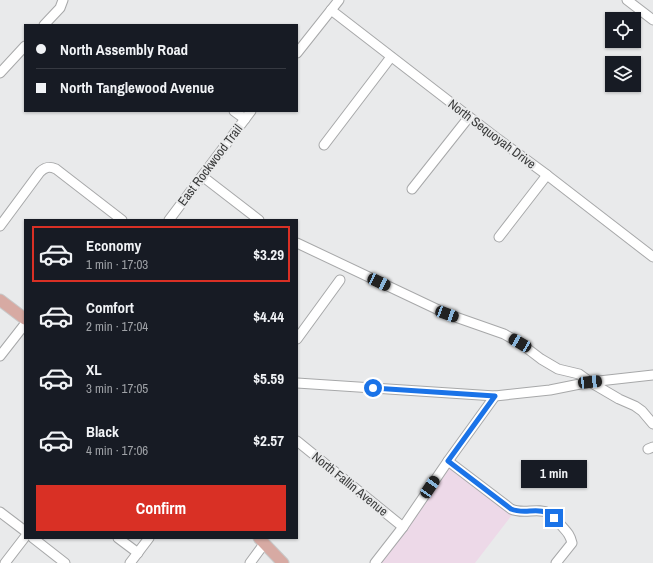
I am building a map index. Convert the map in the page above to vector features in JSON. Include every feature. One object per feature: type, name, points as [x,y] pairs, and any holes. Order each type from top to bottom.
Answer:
[{"type":"main road","points":[[0,300],[24,317]]},
{"type":"main road","points":[[261,541],[283,563]]},
{"type":"street","points":[[45,24],[60,8],[63,0]]},
{"type":"street","points":[[298,52],[339,0]]},
{"type":"street","points":[[627,0],[653,20]]},
{"type":"street","name":"North Sequoyah Drive","points":[[331,10],[653,257]]},
{"type":"street","points":[[0,73],[24,47]]},
{"type":"street","points":[[324,145],[391,57]]},
{"type":"street","points":[[235,112],[245,119]]},
{"type":"street","name":"East Rockwood Trail","points":[[170,219],[250,112]]},
{"type":"street","points":[[412,189],[469,117]]},
{"type":"street","points":[[0,226],[40,172],[47,167],[56,169],[121,219]]},
{"type":"street","points":[[499,237],[546,175]]},
{"type":"street","points":[[202,176],[258,219]]},
{"type":"street","points":[[298,244],[447,314],[504,334],[558,369],[579,374],[590,382],[635,406],[642,411],[653,424]]},
{"type":"street","points":[[298,338],[340,280]]},
{"type":"street","points":[[0,356],[24,325]]},
{"type":"street","points":[[298,383],[495,396],[550,390],[590,382],[653,375]]},
{"type":"street","points":[[375,563],[403,527],[495,396]]},
{"type":"street","name":"North Fallin Avenue","points":[[298,443],[403,527]]},
{"type":"street","points":[[448,461],[511,509],[521,512],[538,511],[549,513],[570,535],[572,543],[556,563]]},
{"type":"street","points":[[0,512],[24,530]]},
{"type":"street","points":[[5,563],[24,538]]},
{"type":"street","points":[[35,539],[65,563]]},
{"type":"street","points":[[119,539],[138,553]]},
{"type":"street","points":[[130,563],[148,539]]},
{"type":"street","points":[[250,563],[261,541]]},
{"type":"shaded area","points":[[448,461],[515,511],[475,563],[375,563]]},
{"type":"route","points":[[373,388],[495,396],[448,461],[511,509],[521,512],[538,511],[549,513],[554,518]]}]
